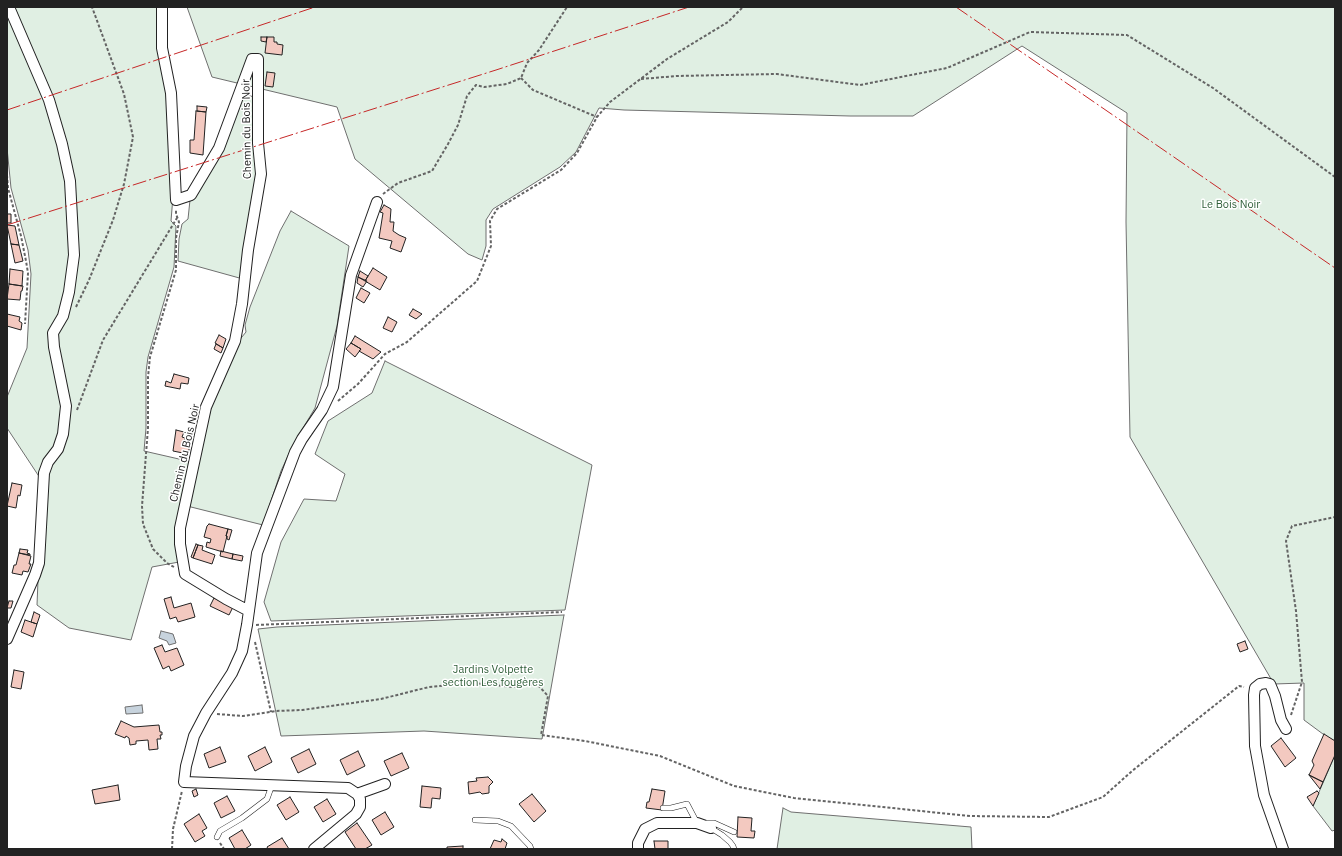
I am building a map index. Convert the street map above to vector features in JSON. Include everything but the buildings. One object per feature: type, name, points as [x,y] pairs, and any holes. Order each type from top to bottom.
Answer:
[{"type":"street","points":[[7,639],[39,563],[44,473],[48,462],[58,449],[63,434],[66,406],[54,347],[53,333],[63,316],[70,292],[74,256],[70,181],[62,144],[49,100],[9,7]]},
{"type":"street","points":[[162,7],[162,48],[171,93],[176,200]]},
{"type":"street","name":"Chemin du Bois Noir","points":[[176,200],[191,195],[219,148],[252,59],[258,59],[258,143],[261,174],[235,341],[206,407],[180,528],[180,544],[185,574]]},
{"type":"street","points":[[314,849],[356,814],[360,807],[360,799],[357,794],[348,788],[184,782],[186,766],[194,736],[206,713],[232,673],[242,652],[257,553],[295,452],[322,410],[333,387],[351,275],[377,202]]},
{"type":"street","points":[[185,574],[249,611]]},
{"type":"street","points":[[1283,849],[1264,795],[1255,746],[1255,688],[1260,684],[1266,682],[1270,684],[1275,696],[1281,720],[1286,729]]},
{"type":"street","points":[[357,794],[385,784]]},
{"type":"street","points":[[638,849],[638,843],[645,829],[657,823],[697,823],[710,828]]},
{"type":"lane","points":[[217,838],[220,831],[242,818],[267,800],[272,785]]},
{"type":"lane","points":[[664,808],[687,804],[697,823],[714,823],[734,832]]},
{"type":"lane","points":[[475,820],[498,821],[511,826],[530,846],[531,849]]},
{"type":"lane","points":[[710,828],[722,835],[730,842],[734,849]]},
{"type":"path","points":[[74,312],[89,280],[113,220],[124,184],[133,137],[124,94],[92,7]]},
{"type":"path","points":[[377,202],[382,195],[398,183],[432,171],[458,125],[467,96],[476,85],[484,87],[507,84],[521,78],[527,63],[538,50],[567,7]]},
{"type":"path","points":[[322,410],[339,400],[358,384],[386,354],[408,342],[477,281],[491,246],[490,221],[497,209],[561,170],[577,153],[597,117],[610,102],[667,59],[728,22],[743,7]]},
{"type":"path","points":[[641,79],[677,76],[777,74],[860,85],[947,68],[1030,32],[1127,35],[1213,88],[1335,177]]},
{"type":"path","points":[[521,78],[533,90],[597,117]]},
{"type":"path","points":[[7,175],[8,188],[21,236],[28,273],[25,324]]},
{"type":"path","points":[[176,200],[176,214],[179,222],[176,238],[176,270],[150,357],[148,377],[148,428],[142,506],[143,524],[153,549],[167,563],[185,574]]},
{"type":"path","points":[[76,411],[103,340],[177,218]]},
{"type":"path","points":[[1286,729],[1302,682],[1296,611],[1286,541],[1292,526],[1335,517]]},
{"type":"path","points":[[247,625],[562,612]]},
{"type":"path","points":[[254,640],[271,712]]},
{"type":"path","points":[[206,713],[243,716],[302,710],[381,698],[436,686],[473,683],[513,687],[538,684],[548,696],[541,735],[585,741],[660,756],[734,786],[794,798],[970,816],[1049,817],[1103,797],[1132,771],[1239,686],[1255,688]]},
{"type":"path","points":[[172,849],[173,829],[184,782]]},
{"type":"green space","points":[[7,7],[160,7],[174,184],[171,221],[176,226],[174,267],[148,357],[146,372],[146,428],[144,451],[192,462],[179,562],[152,567],[131,640],[69,628],[37,605],[42,481],[7,428],[7,397],[27,348],[31,274],[28,250],[11,188],[7,148]]},
{"type":"green space","name":"Le Bois Noir","points":[[187,7],[1335,7],[1335,741],[1304,720],[1304,683],[1274,684],[1130,437],[1126,222],[1127,113],[1022,46],[913,116],[850,116],[624,110],[599,108],[576,152],[560,167],[493,209],[486,220],[486,246],[482,260],[468,254],[355,159],[337,107],[212,77]]},
{"type":"green space","points":[[244,95],[256,97],[259,173],[243,279],[178,261],[179,239],[182,224],[188,219],[190,200]]},
{"type":"green space","points":[[291,211],[349,246],[337,326],[315,408],[293,445],[281,471],[263,525],[187,506],[213,400],[237,343],[246,332],[245,325],[250,307],[280,231]]},
{"type":"green space","points":[[385,361],[592,465],[565,610],[271,621],[264,602],[281,542],[304,499],[336,501],[345,474],[315,454],[328,421],[372,393]]},
{"type":"green space","name":"Jardins Volpette section Les fougères","points":[[564,615],[542,739],[424,731],[281,736],[258,629]]},
{"type":"green space","points":[[1335,755],[1335,830],[1332,831],[1313,806]]},
{"type":"green space","points":[[783,808],[791,812],[971,827],[972,849],[777,849]]},
{"type":"shaded area","points":[[161,631],[173,634],[176,643],[169,645],[167,641],[159,638]]},
{"type":"shaded area","points":[[142,705],[143,713],[126,714],[125,707]]},
{"type":"power","points":[[7,110],[315,7]]},
{"type":"power","points":[[7,225],[496,70],[689,7]]},
{"type":"power","points":[[956,7],[1335,268]]}]
